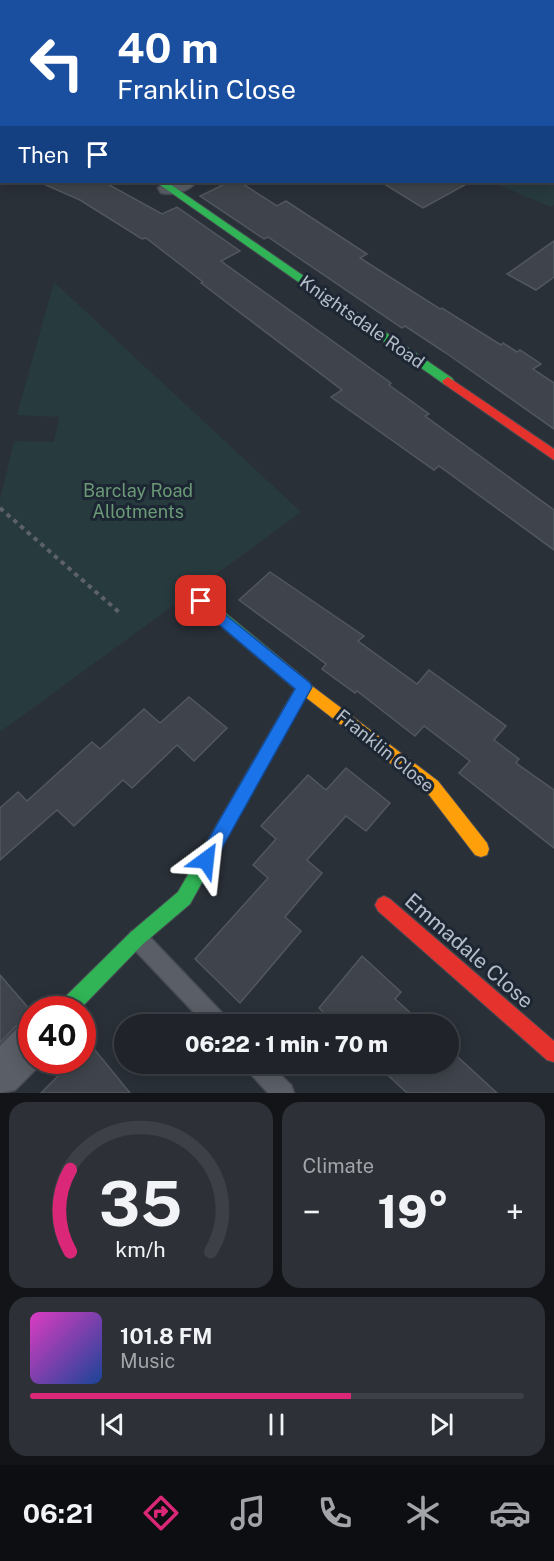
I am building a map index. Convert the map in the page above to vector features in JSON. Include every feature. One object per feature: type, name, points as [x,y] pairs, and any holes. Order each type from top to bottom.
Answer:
[{"type":"street","name":"Knightsdale Road","points":[[172,184],[554,455]]},
{"type":"street","name":"Franklin Close","points":[[201,601],[304,687],[432,786],[482,849]]},
{"type":"street","points":[[80,996],[137,938],[184,898],[304,687]]},
{"type":"street","name":"Emmadale Close","points":[[384,905],[554,1053]]},
{"type":"street","points":[[0,1075],[18,1058]]},
{"type":"lane","points":[[137,938],[209,1014]]},
{"type":"lane","points":[[265,1074],[283,1093]]},
{"type":"path","points":[[0,508],[120,613]]},
{"type":"green space","points":[[493,183],[554,183],[554,205],[551,207]]},
{"type":"green space","name":"Barclay Road Allotments","points":[[54,282],[301,512],[0,732],[0,500],[14,441],[54,442],[59,417],[17,415]]},
{"type":"building","points":[[41,183],[106,183],[162,214],[177,207],[240,251],[221,261],[391,383],[389,385],[429,414],[425,416],[554,510],[554,550],[439,466],[434,470],[331,397],[342,390],[201,283],[203,282],[146,238],[142,239],[80,200]]},
{"type":"building","points":[[227,183],[242,183],[277,206],[286,201],[367,254],[360,258],[440,309],[442,308],[501,345],[503,343],[517,352],[520,350],[541,364],[533,369],[554,383],[554,429],[405,326],[402,328],[268,237],[264,239],[200,196]]},
{"type":"building","points":[[383,183],[468,183],[423,208]]},
{"type":"building","points":[[554,241],[554,277],[536,290],[507,274]]},
{"type":"building","points":[[270,572],[364,636],[358,641],[417,684],[429,670],[506,726],[494,740],[519,759],[516,763],[554,790],[554,848],[459,773],[470,761],[424,726],[415,736],[357,691],[355,693],[322,669],[326,664],[239,600]]},
{"type":"building","points":[[189,697],[227,728],[194,761],[177,745],[132,788],[123,780],[74,826],[57,810],[0,860],[0,808],[18,792],[27,801],[92,742],[100,749],[144,709],[160,723]]},
{"type":"building","points":[[346,768],[390,803],[366,831],[346,816],[307,860],[322,873],[285,917],[301,931],[240,1003],[195,959],[268,878],[253,865],[276,839],[261,826],[308,775],[326,790]]},
{"type":"building","points":[[362,956],[401,992],[395,999],[412,1014],[325,1014],[319,1008]]},
{"type":"building","points":[[0,975],[18,996],[18,1026],[0,1043]]},
{"type":"building","points":[[96,1051],[130,1093],[41,1093],[60,1074],[96,1074]]},
{"type":"building","points":[[459,1058],[497,1093],[407,1093],[387,1074],[459,1074]]},
{"type":"traffic: fast","points":[[162,183],[448,381]]},
{"type":"traffic: fast","points":[[80,996],[137,938],[184,898],[304,687],[201,601]]},
{"type":"traffic: slow","points":[[304,687],[432,786],[481,849]]},
{"type":"traffic: jam","points":[[448,381],[554,455]]},
{"type":"traffic: jam","points":[[384,905],[554,1053]]},
{"type":"route","points":[[201,601],[304,687],[206,860]]}]
